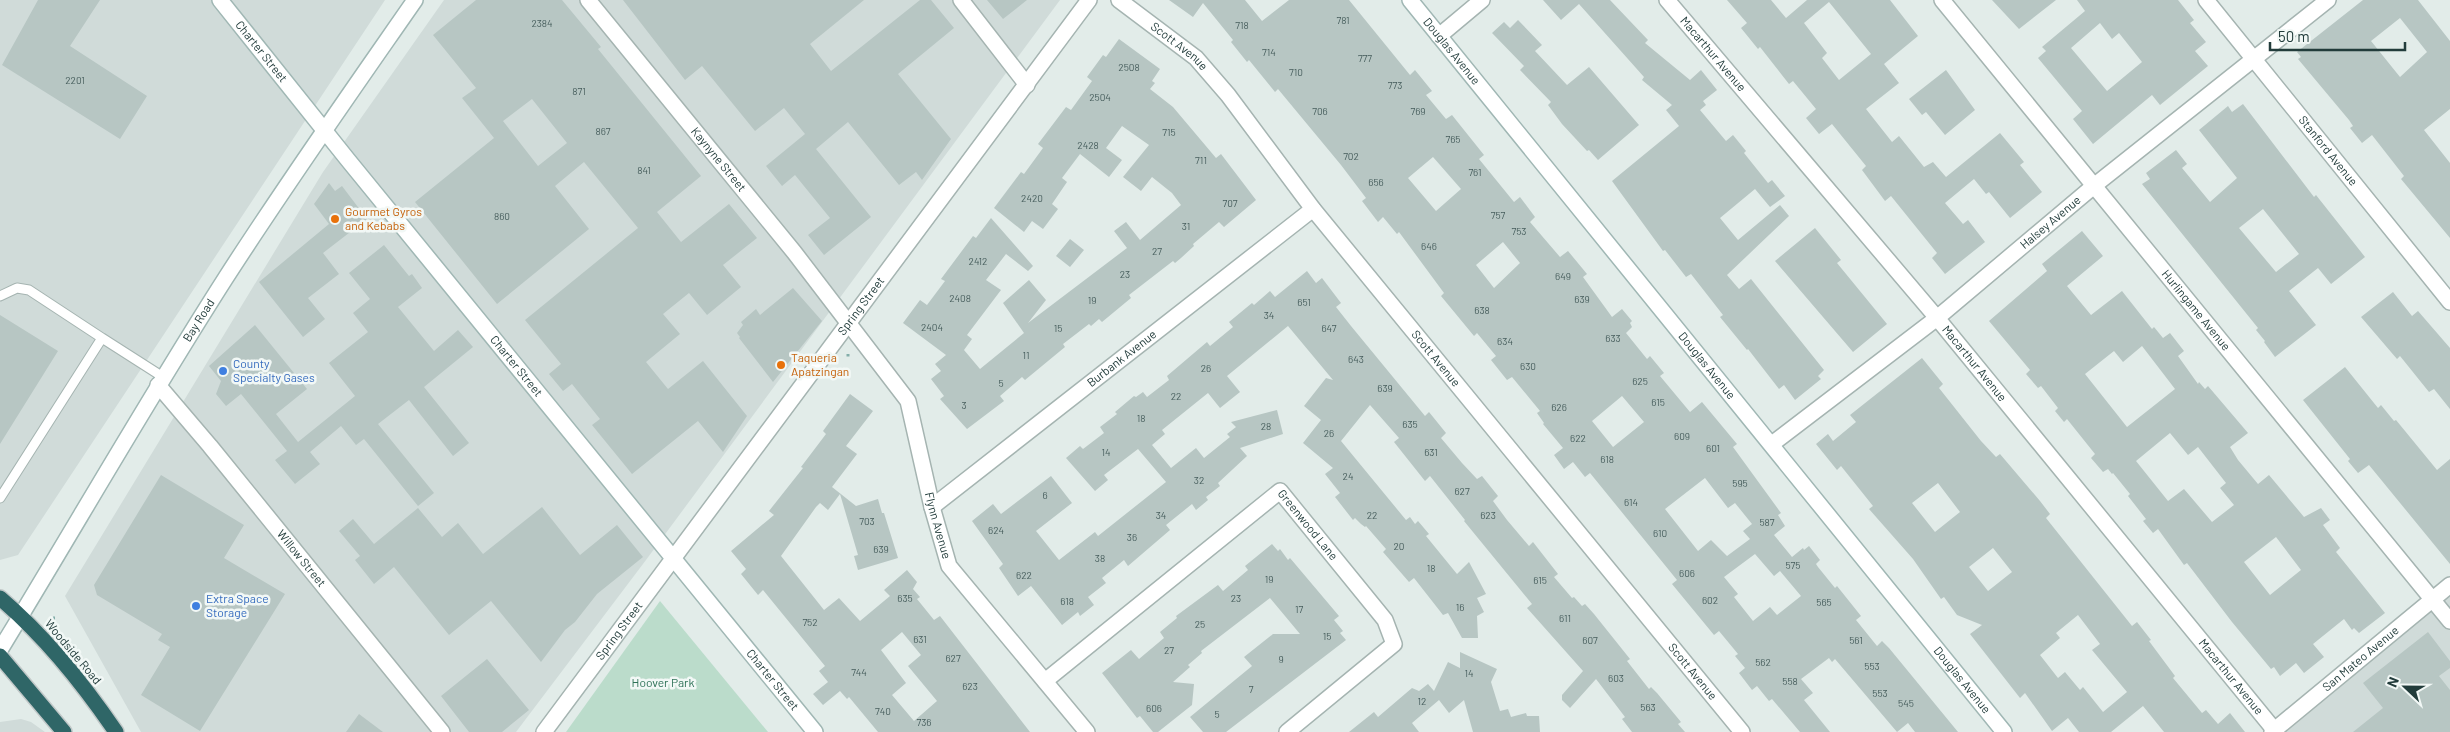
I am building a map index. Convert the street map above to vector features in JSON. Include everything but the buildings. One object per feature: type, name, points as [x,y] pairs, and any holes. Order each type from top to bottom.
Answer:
[{"type":"highway","name":"Woodside Road","points":[[0,598],[47,642],[86,688],[116,732]]},
{"type":"highway","points":[[0,656],[64,732]]},
{"type":"street","name":"Charter Street","points":[[220,0],[815,732]]},
{"type":"street","name":"Bay Road","points":[[0,650],[161,381],[278,199],[415,0]]},
{"type":"street","name":"Kaynyne Street","points":[[588,0],[848,321]]},
{"type":"street","points":[[962,0],[1027,85]]},
{"type":"street","name":"Spring Street","points":[[544,732],[848,321],[1090,0]]},
{"type":"street","name":"Scott Avenue","points":[[1119,0],[1196,58],[1228,95],[1313,209],[1742,732]]},
{"type":"street","name":"Douglas Avenue","points":[[1410,0],[2004,732]]},
{"type":"street","points":[[1439,36],[1482,0]]},
{"type":"street","name":"Macarthur Avenue","points":[[1667,0],[1938,318],[2274,731]]},
{"type":"street","name":"Hurlingame Avenue","points":[[1942,0],[2450,621]]},
{"type":"street","name":"Stanford Avenue","points":[[2206,0],[2450,302]]},
{"type":"street","name":"Halsey Avenue","points":[[1772,444],[1938,318],[2094,185],[2328,0]]},
{"type":"street","name":"Burbank Avenue","points":[[932,507],[1313,209]]},
{"type":"street","name":"Flynn Avenue","points":[[848,321],[908,400],[932,507],[949,566],[1087,732]]},
{"type":"street","name":"Willow Street","points":[[161,381],[216,454],[442,732]]},
{"type":"street","name":"Greenwood Lane","points":[[1046,681],[1280,491],[1384,620],[1394,644],[1287,732]]},
{"type":"street","name":"San Mateo Avenue","points":[[2274,731],[2450,585]]},
{"type":"lane","points":[[0,296],[17,288],[29,290],[102,338],[161,381]]},
{"type":"lane","points":[[0,498],[102,338]]},
{"type":"path","points":[[848,354],[848,360]]},
{"type":"shaded area","points":[[0,0],[385,0],[18,555],[0,560]]},
{"type":"shaded area","points":[[444,0],[1060,0],[646,560],[516,732],[141,732],[65,596],[323,172]]},
{"type":"shaded area","points":[[2450,593],[2450,732],[2281,732]]},
{"type":"shaded area","points":[[21,719],[31,722],[45,732],[0,732],[0,722]]},
{"type":"green space","name":"Hoover Park","points":[[660,601],[768,732],[566,732]]},
{"type":"place","name":"Gourmet Gyros and Kebabs","points":[[335,219]]},
{"type":"place","name":"Taqueria Apatzingan","points":[[781,365]]},
{"type":"place","name":"County Specialty Gases","points":[[223,371]]},
{"type":"place","name":"Extra Space Storage","points":[[196,606]]}]
